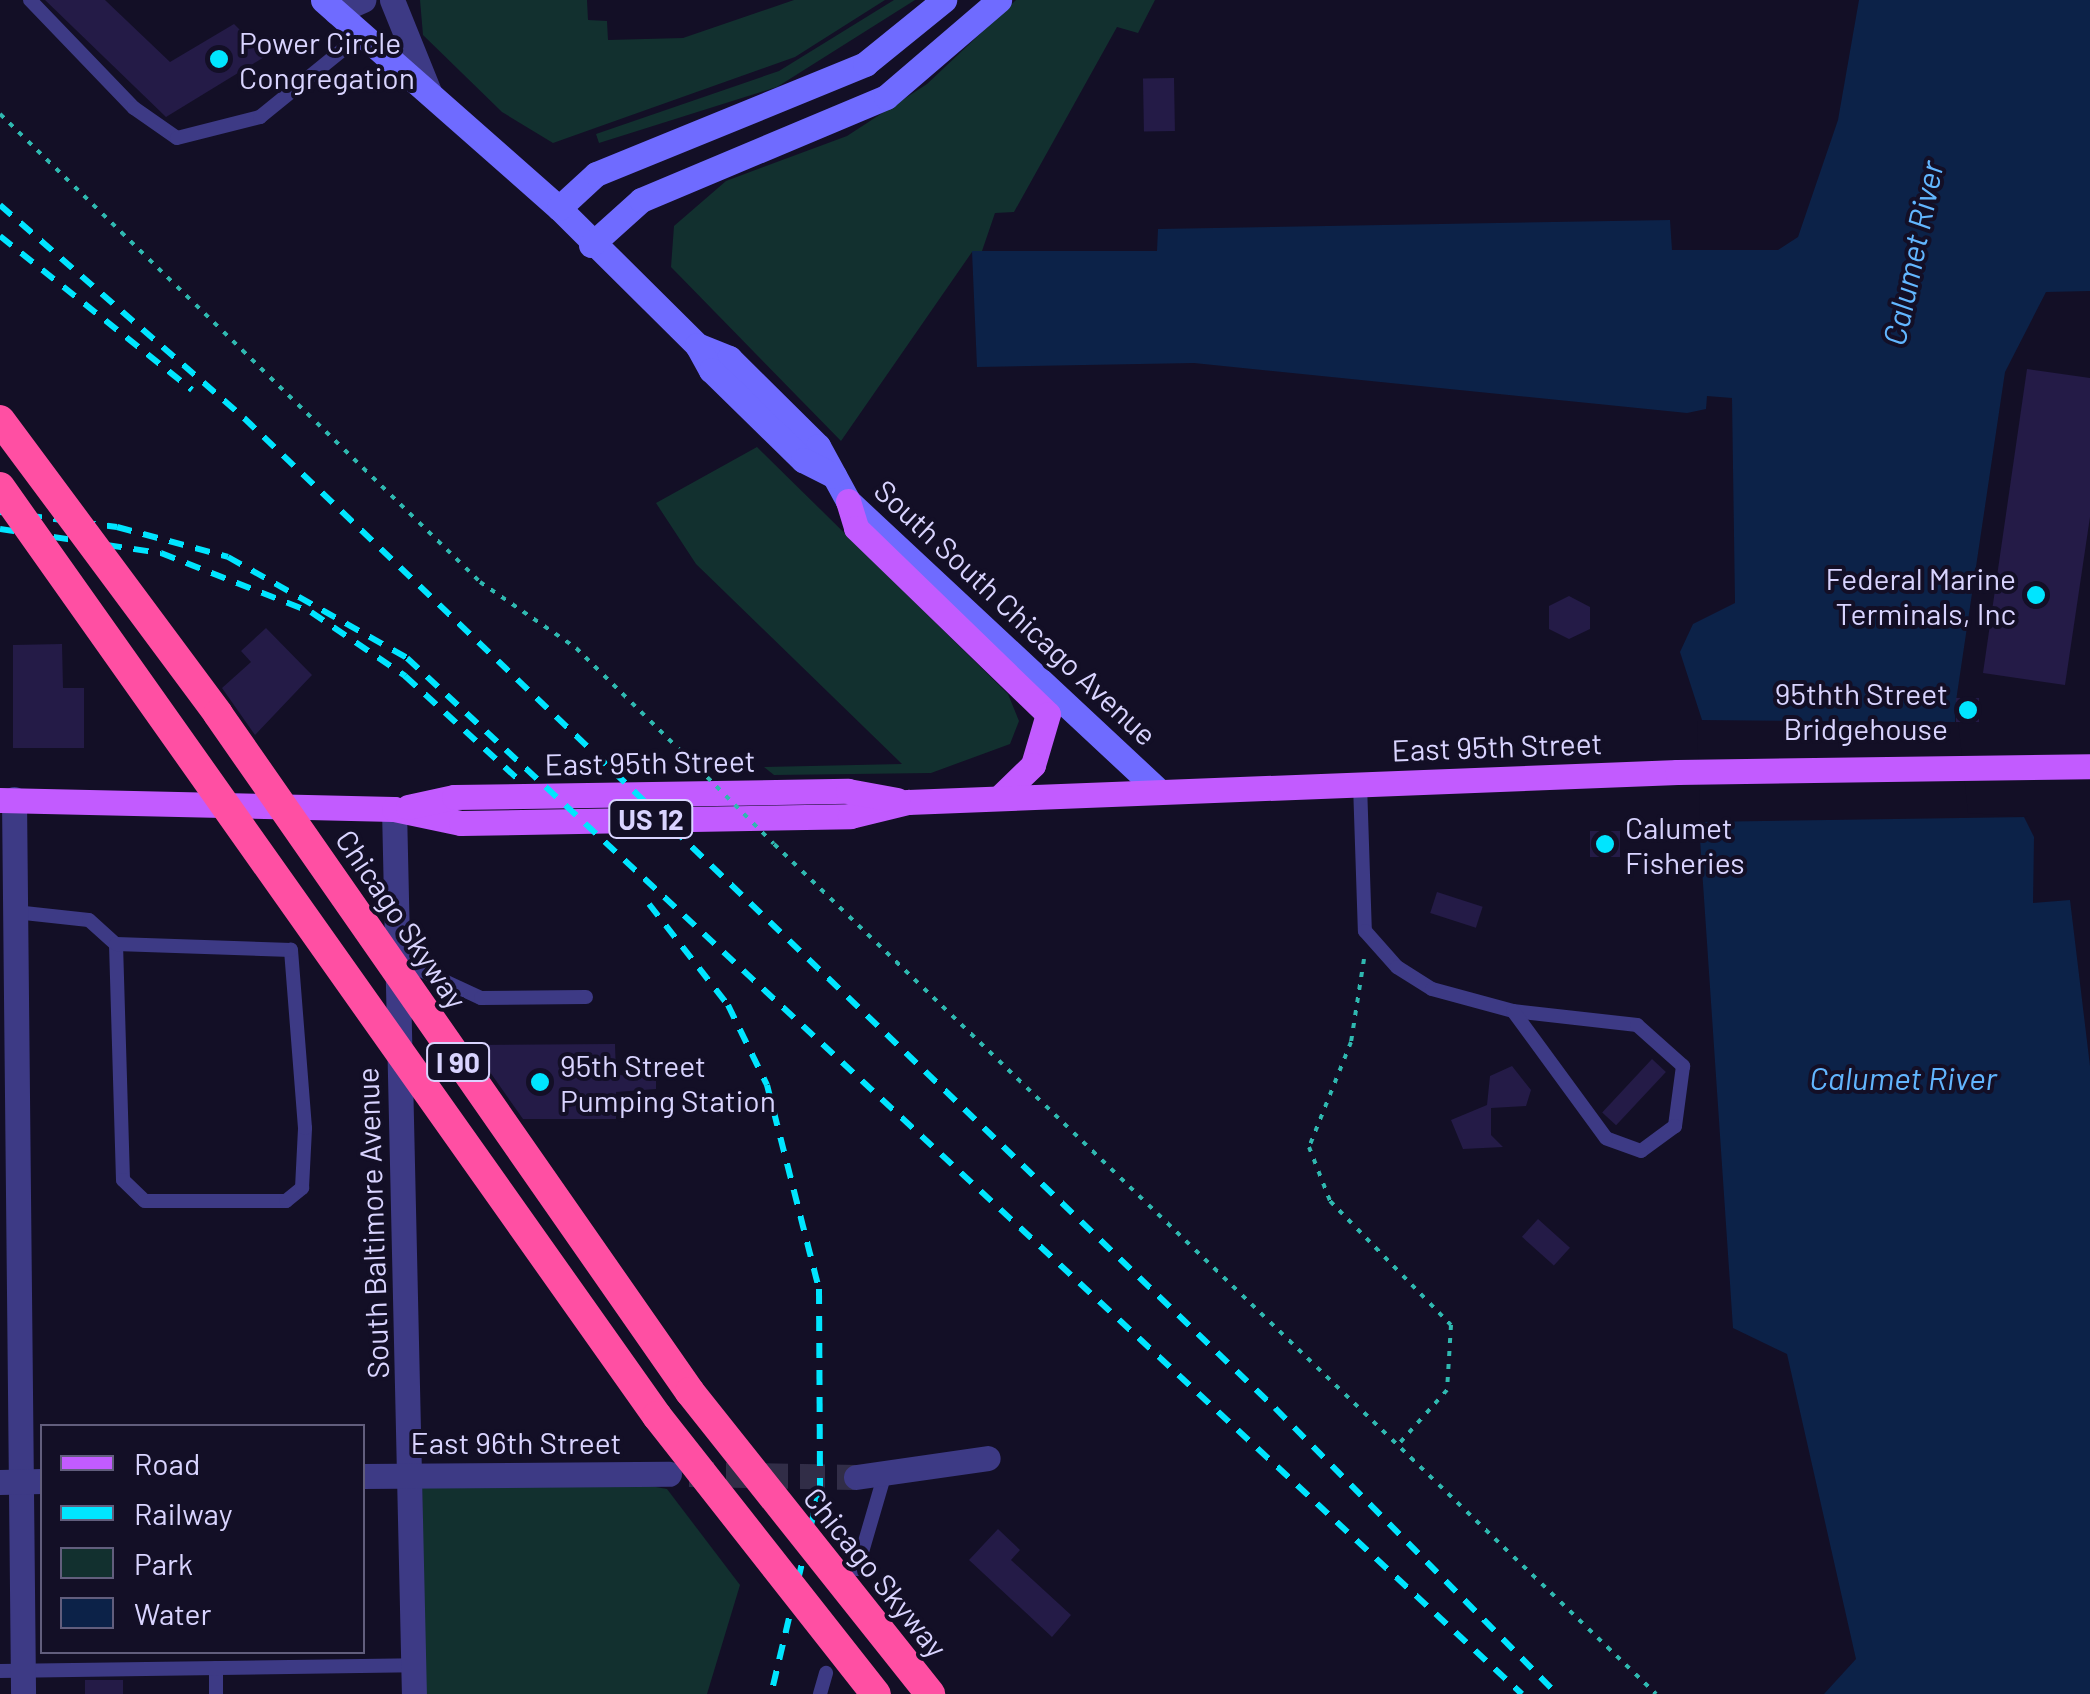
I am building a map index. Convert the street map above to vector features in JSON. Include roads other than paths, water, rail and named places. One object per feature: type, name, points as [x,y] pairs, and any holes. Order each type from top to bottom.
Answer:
[{"type":"highway","name":"Chicago Skyway","points":[[0,420],[228,729],[690,1392],[930,1694]]},
{"type":"highway","name":"I 90","points":[[0,486],[656,1416],[876,1694]]},
{"type":"main road","points":[[559,208],[596,174],[865,64],[944,0]]},
{"type":"main road","points":[[591,245],[642,200],[886,98],[999,0]]},
{"type":"main road","name":"South South Chicago Avenue","points":[[329,6],[434,103],[559,208],[591,245],[698,344],[710,370],[803,460],[834,476],[848,500],[1158,792]]},
{"type":"main road","points":[[848,500],[856,528],[1048,714],[1032,765],[1000,798]]},
{"type":"main road","name":"East 95th Street","points":[[7,799],[394,810],[500,822],[850,816],[908,802],[1678,772],[2090,766]]},
{"type":"street","points":[[329,6],[363,0]]},
{"type":"street","points":[[392,0],[434,103]]},
{"type":"street","points":[[7,799],[15,912],[8,999],[10,1302],[21,1481],[15,1679]]},
{"type":"street","name":"South Baltimore Avenue","points":[[394,810],[414,1694]]},
{"type":"street","points":[[856,1477],[988,1458]]},
{"type":"street","name":"East 96th Street","points":[[365,1476],[670,1474]]},
{"type":"lane","points":[[30,0],[134,108],[178,138],[260,117],[361,35]]},
{"type":"lane","points":[[1360,784],[1365,931],[1432,988],[1513,1011],[1594,1013],[1651,1033],[1683,1066],[1675,1126],[1641,1151],[1606,1138],[1513,1011]]},
{"type":"lane","points":[[15,912],[89,920],[116,944],[291,950],[305,1128],[302,1188],[286,1201],[145,1200],[123,1180],[116,944]]},
{"type":"lane","points":[[398,960],[481,998],[586,997]]},
{"type":"lane","points":[[856,1568],[885,1473]]},
{"type":"lane","points":[[15,1679],[216,1668],[414,1665]]},
{"type":"lane","points":[[216,1668],[216,1694]]},
{"type":"lane","points":[[820,1694],[826,1673]]},
{"type":"water","name":"Calumet River","points":[[1859,0],[2090,0],[2090,291],[2046,292],[2005,372],[1956,701],[1963,817],[2024,817],[2034,837],[2033,903],[2070,900],[2090,1066],[2090,1694],[1824,1694],[1856,1659],[1787,1354],[1733,1328],[1700,839],[1702,720],[1680,652],[1693,624],[1735,603],[1732,398],[1707,396],[1706,409],[1687,413],[1194,363],[977,367],[972,251],[1157,251],[1158,229],[1670,220],[1672,250],[1778,250],[1798,237],[1838,120]]},
{"type":"tunnel","points":[[689,1474],[856,1477]]},
{"type":"railway","points":[[0,205],[244,418],[1275,1408],[1557,1694]]},
{"type":"railway","points":[[0,236],[192,390]]},
{"type":"railway","points":[[0,512],[117,527],[228,557],[407,658],[1522,1694]]},
{"type":"railway","points":[[0,529],[161,553],[311,612],[405,676],[519,780]]},
{"type":"railway","points":[[649,904],[728,1005],[767,1085],[819,1289],[820,1487],[771,1694]]},
{"type":"place","name":"Power Circle Congregation","points":[[219,59]]},
{"type":"place","name":"Federal Marine Terminals, Inc","points":[[2036,595]]},
{"type":"place","name":"95thth Street Bridgehouse","points":[[1968,710]]},
{"type":"place","name":"Calumet Fisheries","points":[[1605,844]]},
{"type":"place","name":"95th Street Pumping Station","points":[[540,1082]]}]
